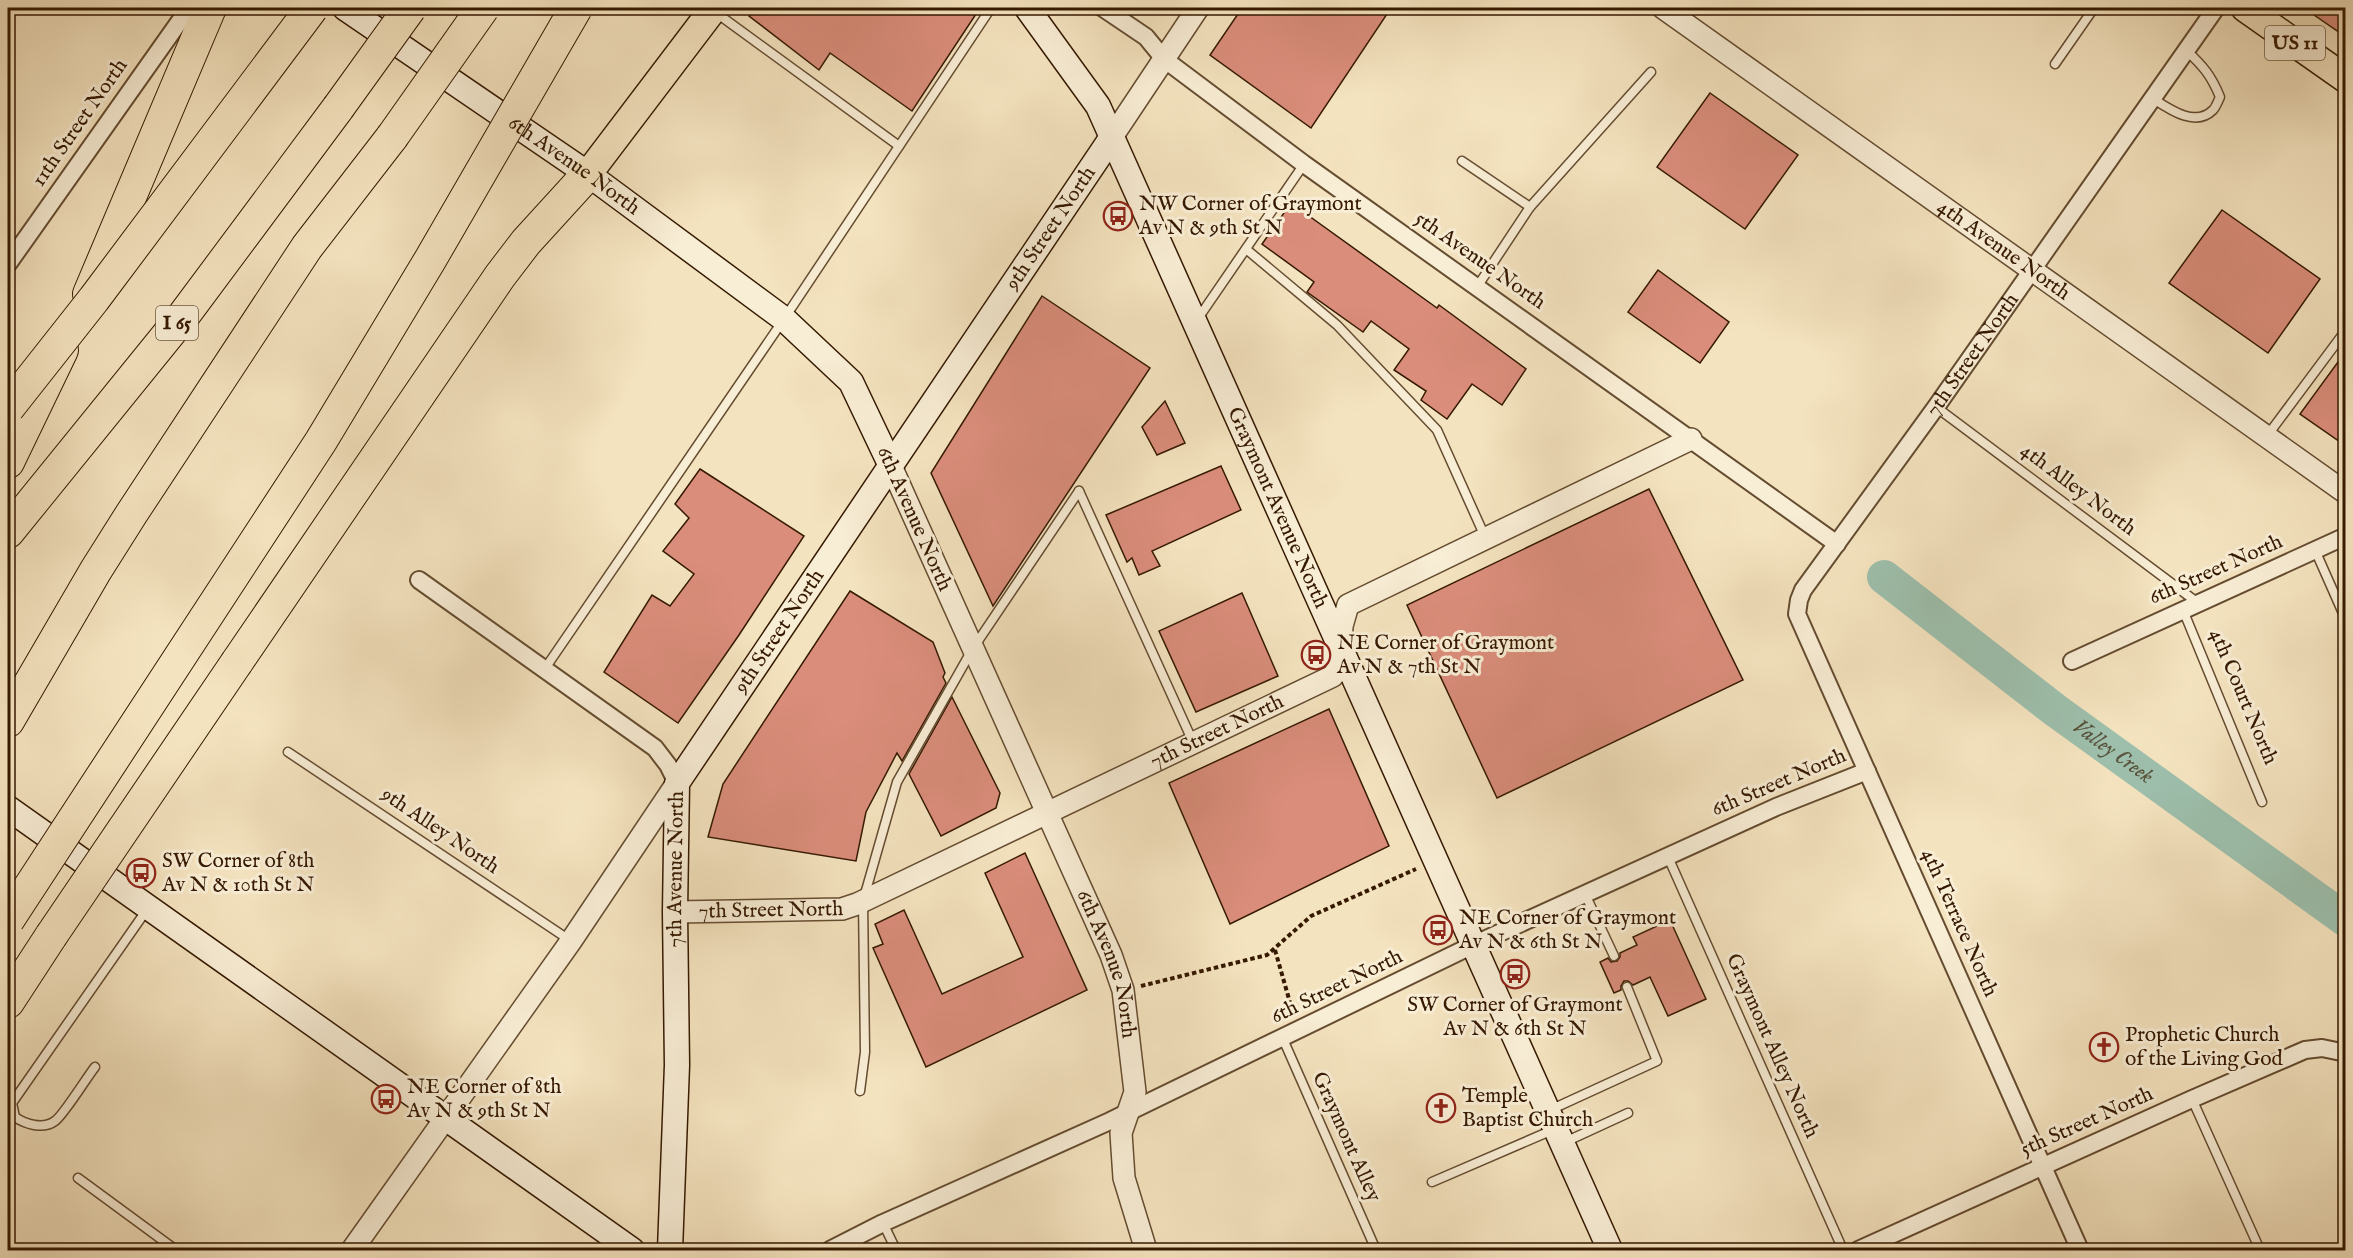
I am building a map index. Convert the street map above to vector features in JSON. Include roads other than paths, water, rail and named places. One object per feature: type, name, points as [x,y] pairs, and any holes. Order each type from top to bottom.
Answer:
[{"type":"highway","points":[[8,462],[99,274],[210,8]]},
{"type":"highway","points":[[8,408],[94,299],[312,8]]},
{"type":"highway","name":"I 65","points":[[8,531],[183,315],[410,8]]},
{"type":"highway","points":[[12,713],[108,551],[307,247],[392,137],[483,8]]},
{"type":"highway","points":[[8,920],[321,441],[436,250],[576,8]]},
{"type":"highway","points":[[8,1002],[500,276],[526,242],[588,174]]},
{"type":"main road","name":"6th Avenue North","points":[[345,8],[588,174],[784,319],[851,382],[891,466]]},
{"type":"main road","name":"Graymont Avenue North","points":[[1028,8],[1098,106],[1610,1251]]},
{"type":"main road","name":"US 11","points":[[2245,8],[2346,79]]},
{"type":"main road","points":[[588,174],[713,9]]},
{"type":"main road","name":"9th Street North","points":[[677,783],[1112,137]]},
{"type":"main road","name":"7th Avenue North","points":[[670,1251],[677,1065],[675,912],[677,783]]},
{"type":"main road","points":[[8,808],[632,1251]]},
{"type":"street","name":"11th Street North","points":[[8,264],[189,8]]},
{"type":"street","name":"5th Avenue North","points":[[1104,8],[1146,37],[1164,59],[1304,164],[1837,544]]},
{"type":"street","name":"9th Street North","points":[[1112,137],[1198,8]]},
{"type":"street","name":"4th Avenue North","points":[[1663,8],[2346,493]]},
{"type":"street","name":"7th Street North","points":[[1797,614],[1803,590],[1936,407],[2216,8]]},
{"type":"street","name":"7th Street North","points":[[675,912],[842,909],[862,901],[1333,676],[1340,663],[1342,626],[1348,605],[1691,439]]},
{"type":"street","name":"6th Avenue North","points":[[891,466],[1111,955],[1123,990],[1135,1092],[1121,1133],[1124,1178],[1146,1251]]},
{"type":"street","name":"6th Street North","points":[[2072,661],[2346,536]]},
{"type":"street","name":"7th Avenue North","points":[[419,580],[655,748],[668,765],[677,783]]},
{"type":"street","name":"4th Terrace North","points":[[1797,614],[2080,1251]]},
{"type":"street","name":"6th Street North","points":[[830,1251],[883,1222],[1128,1112],[1473,945],[1776,807],[1867,771]]},
{"type":"street","name":"9th Street North","points":[[352,1251],[571,941],[677,783]]},
{"type":"street","name":"5th Street North","points":[[1858,1251],[2305,1050],[2322,1048],[2342,1052]]},
{"type":"lane","points":[[544,670],[784,319],[992,8]]},
{"type":"lane","points":[[2055,64],[2094,8]]},
{"type":"lane","points":[[713,9],[899,146]]},
{"type":"lane","points":[[2152,98],[2185,117],[2199,117],[2213,110],[2220,97],[2214,81],[2186,50]]},
{"type":"lane","points":[[1477,287],[1530,207],[1651,72]]},
{"type":"lane","points":[[1462,161],[1530,207]]},
{"type":"lane","points":[[1195,323],[1304,164]]},
{"type":"lane","points":[[1246,249],[1337,325],[1437,430],[1486,540]]},
{"type":"lane","points":[[2266,437],[2346,330]]},
{"type":"lane","name":"4th Alley North","points":[[1936,407],[2190,607]]},
{"type":"lane","points":[[860,1091],[865,1052],[862,901],[897,782],[972,650],[1079,491],[1194,744]]},
{"type":"lane","points":[[2315,550],[2346,620]]},
{"type":"lane","name":"4th Court North","points":[[2190,607],[2262,802]]},
{"type":"lane","name":"9th Alley North","points":[[288,752],[571,941]]},
{"type":"lane","name":"Graymont Alley North","points":[[1668,856],[1843,1251]]},
{"type":"lane","points":[[1585,894],[1614,956]]},
{"type":"lane","points":[[95,1067],[55,1121],[43,1125],[25,1124],[15,1117],[12,1103],[149,908]]},
{"type":"lane","points":[[1432,1182],[1555,1128],[1657,1061],[1627,987]]},
{"type":"lane","name":"Graymont Alley","points":[[1283,1038],[1376,1251]]},
{"type":"lane","points":[[2192,1099],[2260,1251]]},
{"type":"lane","points":[[1555,1128],[1628,1113]]},
{"type":"lane","points":[[78,1178],[176,1251]]},
{"type":"lane","points":[[883,1222],[896,1251]]},
{"type":"waterway","name":"Valley Creek","points":[[1884,577],[2055,710],[2346,920]]},
{"type":"place","name":"NW Corner of Graymont Av N & 9th St N","points":[[1118,216]]},
{"type":"place","name":"NE Corner of Graymont Av N & 7th St N","points":[[1316,655]]},
{"type":"place","name":"SW Corner of 8th Av N & 10th St N","points":[[141,873]]},
{"type":"place","name":"NE Corner of Graymont Av N & 6th St N","points":[[1438,930]]},
{"type":"place","name":"SW Corner of Graymont Av N & 6th St N","points":[[1515,974]]},
{"type":"place","name":"Prophetic Church of the Living God","points":[[2104,1047]]},
{"type":"place","name":"NE Corner of 8th Av N & 9th St N","points":[[386,1099]]},
{"type":"place","name":"Temple Baptist Church","points":[[1441,1108]]}]
